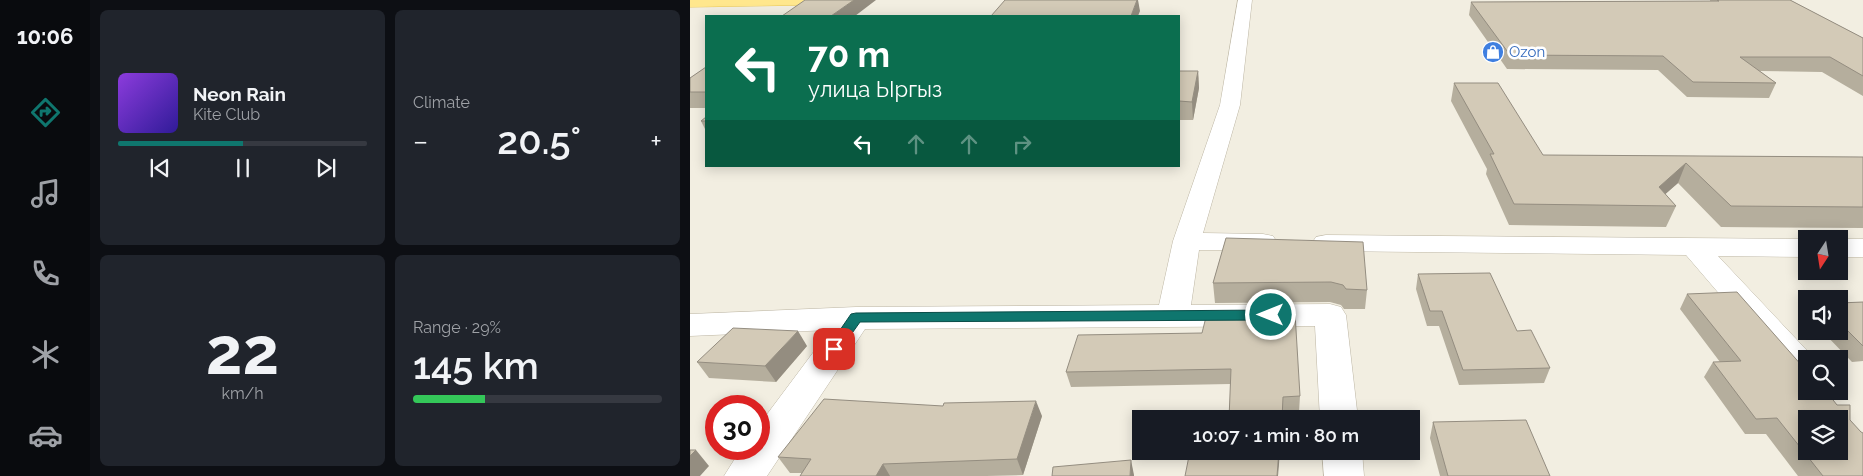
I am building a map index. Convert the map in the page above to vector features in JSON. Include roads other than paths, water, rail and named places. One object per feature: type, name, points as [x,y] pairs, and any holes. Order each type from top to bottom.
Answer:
[{"type":"main road","points":[[690,3],[865,0]]},
{"type":"street","points":[[1173,316],[1187,241],[1230,105],[1245,0]]},
{"type":"street","points":[[1187,241],[1798,248]]},
{"type":"street","points":[[1694,247],[1798,363]]},
{"type":"street","points":[[1848,248],[1863,248]]},
{"type":"street","points":[[690,325],[856,318],[1330,315],[1338,410]]},
{"type":"street","points":[[744,476],[856,318]]},
{"type":"street","points":[[1343,460],[1344,476]]},
{"type":"place","name":"Ozon","points":[[1493,52]]}]
